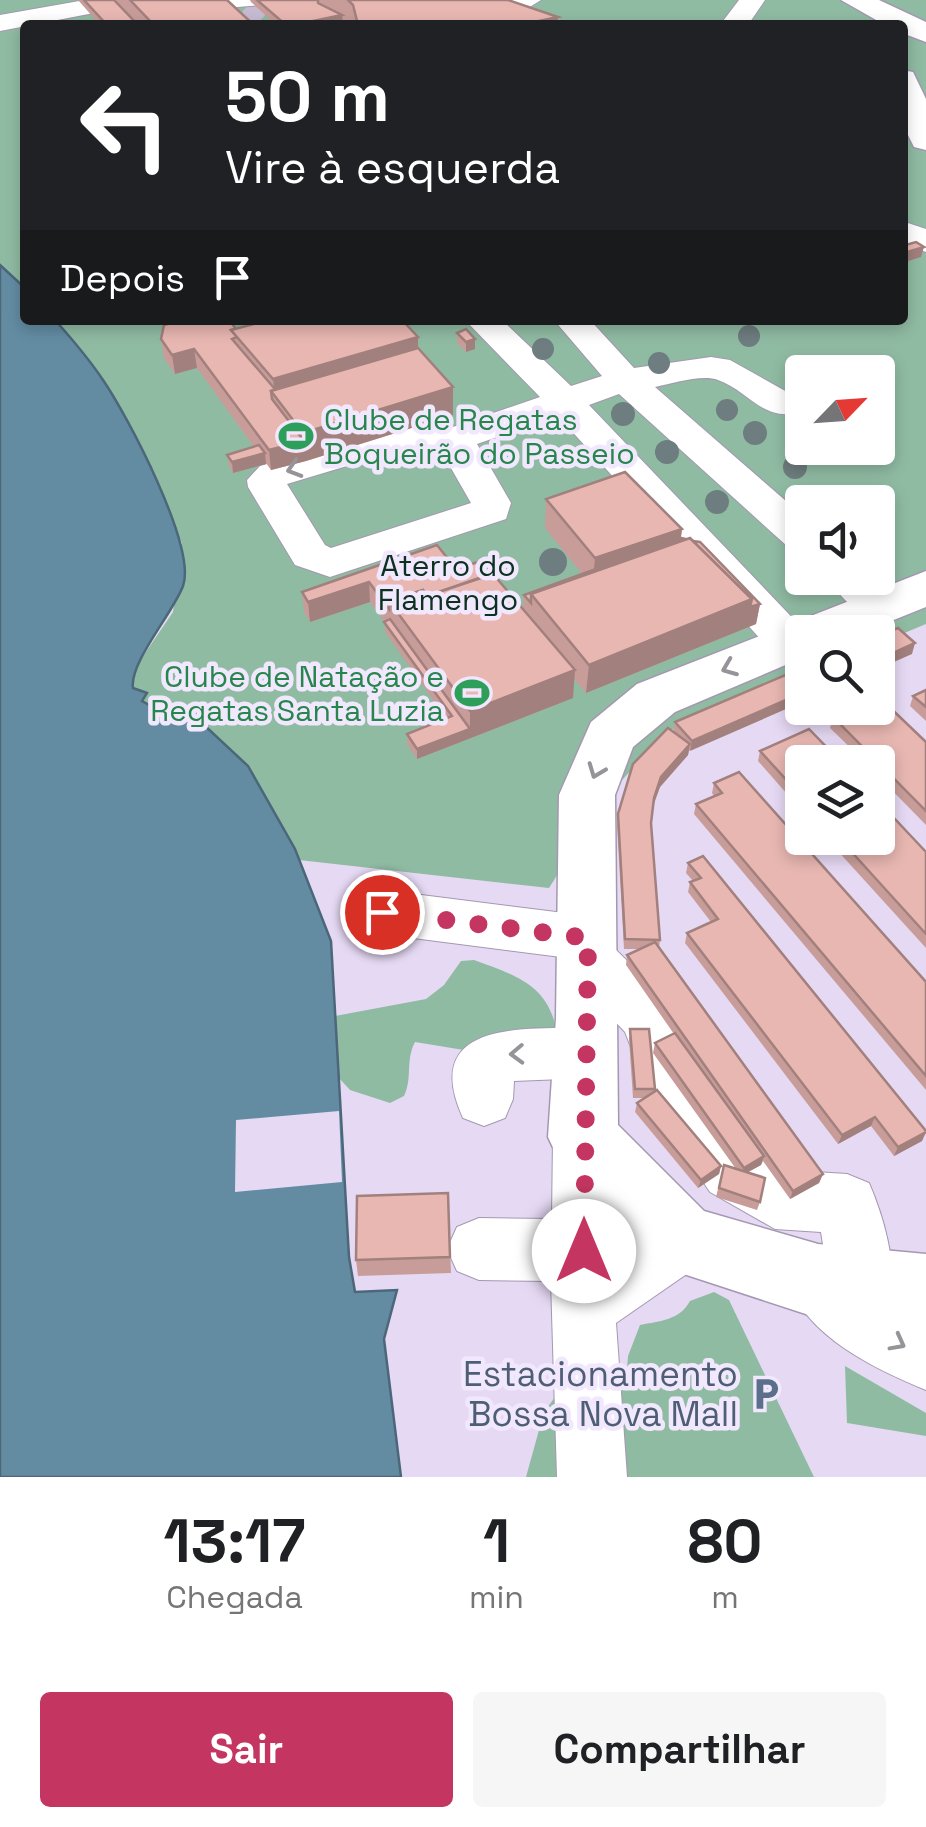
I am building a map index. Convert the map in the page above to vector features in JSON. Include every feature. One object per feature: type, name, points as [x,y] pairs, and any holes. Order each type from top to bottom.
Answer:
[{"type":"main road","points":[[837,0],[860,20]]},
{"type":"main road","points":[[856,0],[898,20]]},
{"type":"main road","points":[[908,94],[926,140]]},
{"type":"main road","points":[[842,615],[876,595]]},
{"type":"main road","points":[[785,645],[656,698],[610,736],[587,795],[588,947],[608,1030],[583,1137],[682,1240],[868,1286]]},
{"type":"street","points":[[516,0],[528,0]]},
{"type":"street","points":[[738,20],[749,10],[752,0]]},
{"type":"street","points":[[21,20],[85,8]]},
{"type":"street","points":[[487,325],[785,620]]},
{"type":"street","points":[[576,325],[626,380],[785,521]]},
{"type":"street","points":[[456,439],[462,460],[491,497],[492,510],[330,563],[310,555],[268,487],[267,480],[274,475],[408,436],[456,439],[626,380],[711,368],[730,371],[783,404]]},
{"type":"street","points":[[382,912],[588,947]]},
{"type":"street","points":[[484,1099],[485,1068],[494,1056],[608,1030],[678,1096],[731,1172],[775,1199],[846,1204],[868,1286],[874,1331],[926,1357]]},
{"type":"street","points":[[583,1137],[592,1477]]},
{"type":"street","points":[[478,1249],[584,1279],[682,1240]]},
{"type":"green space","name":"Aterro do Flamengo","points":[[0,0],[926,0],[926,624],[895,637],[895,615],[785,615],[785,682],[667,732],[608,795],[549,888],[299,860],[262,790],[169,716],[141,701],[133,688],[135,668],[173,612],[182,543],[105,383],[59,325],[908,325],[908,20],[20,20],[20,283],[0,265]]},
{"type":"green space","points":[[474,960],[528,984],[547,1004],[557,1034],[482,1053],[415,1042],[404,1096],[390,1103],[350,1090],[338,1077],[335,1016],[426,999],[444,985],[461,961]]},
{"type":"green space","points":[[714,1292],[729,1300],[814,1477],[526,1477],[544,1412],[558,1393],[610,1396],[626,1384],[628,1356],[640,1325],[675,1316],[690,1301]]},
{"type":"green space","points":[[845,1366],[926,1413],[926,1436],[847,1423]]},
{"type":"water","points":[[0,265],[20,283],[20,325],[59,325],[103,380],[143,450],[180,542],[185,567],[183,586],[144,652],[133,688],[147,693],[142,701],[169,716],[176,709],[202,723],[248,766],[295,849],[331,941],[349,1257],[355,1292],[397,1290],[384,1339],[401,1477],[0,1477]]},
{"type":"pier","points":[[339,1111],[342,1182],[235,1192],[236,1120]]},
{"type":"building","points":[[84,0],[114,0],[133,20],[102,20]]},
{"type":"building","points":[[130,0],[227,0],[249,20],[149,20]]},
{"type":"building","points":[[257,0],[318,0],[342,15],[318,20],[280,20]]},
{"type":"building","points":[[348,0],[508,0],[558,17],[357,20]]},
{"type":"building","points":[[916,242],[924,247],[908,252],[908,244]]},
{"type":"building","points":[[164,325],[233,325],[236,329],[231,330],[237,337],[232,339],[275,389],[271,391],[272,399],[304,441],[269,450],[194,349],[172,355],[161,339]]},
{"type":"building","points":[[250,325],[407,325],[418,337],[273,379],[231,330]]},
{"type":"building","points":[[466,329],[475,339],[466,342],[457,333]]},
{"type":"building","points":[[418,348],[453,387],[303,433],[271,391]]},
{"type":"building","points":[[259,445],[265,453],[232,462],[227,455]]},
{"type":"building","points":[[625,472],[682,529],[595,558],[546,499]]},
{"type":"building","points":[[690,538],[752,599],[589,665],[531,594]]},
{"type":"building","points":[[686,539],[531,594],[531,603],[524,595]]},
{"type":"building","points":[[693,541],[700,542],[760,604],[750,607],[752,599]]},
{"type":"building","points":[[437,545],[456,569],[478,562],[488,575],[427,596],[423,590],[389,601],[389,609],[369,582],[308,602],[302,592]]},
{"type":"building","points":[[493,574],[575,670],[470,711],[389,601],[423,590],[427,596]]},
{"type":"building","points":[[390,619],[470,729],[417,749],[407,734],[452,716],[384,622]]},
{"type":"building","points":[[898,628],[915,643],[895,652]]},
{"type":"building","points":[[785,675],[785,700],[692,741],[675,722]]},
{"type":"building","points":[[926,690],[926,707],[913,696]]},
{"type":"building","points":[[895,713],[926,742],[926,811],[895,780],[895,745],[861,745],[841,725],[895,725]]},
{"type":"building","points":[[668,728],[690,744],[661,777],[654,798],[651,823],[660,940],[625,939],[618,814],[633,764]]},
{"type":"building","points":[[809,729],[825,745],[785,745],[785,778],[760,751]]},
{"type":"building","points":[[739,772],[785,824],[785,855],[813,855],[926,982],[926,1076],[696,804],[722,793],[714,783]]},
{"type":"building","points":[[895,819],[926,852],[926,934],[854,855],[895,855]]},
{"type":"building","points":[[703,856],[926,1132],[898,1147],[875,1117],[842,1135],[687,933],[718,919],[690,882],[701,878],[688,863]]},
{"type":"building","points":[[655,942],[823,1174],[793,1191],[627,955]]},
{"type":"building","points":[[630,1029],[649,1029],[655,1089],[635,1089]]},
{"type":"building","points":[[675,1033],[764,1156],[744,1168],[655,1043]]},
{"type":"building","points":[[657,1090],[721,1166],[701,1180],[637,1103]]},
{"type":"building","points":[[724,1165],[765,1178],[760,1202],[719,1188]]},
{"type":"building","points":[[448,1193],[450,1257],[356,1260],[357,1196]]},
{"type":"tunnel","points":[[242,12],[251,20]]},
{"type":"place","name":"Clube de Regatas Boqueirão do Passeio","points":[[296,436]]},
{"type":"place","name":"Clube de Natação e Regatas Santa Luzia","points":[[472,693]]},
{"type":"place","name":"Estacionamento Bossa Nova Mall","points":[[766,1394]]},
{"type":"route","points":[[382,912],[588,938],[584,1251]]}]
